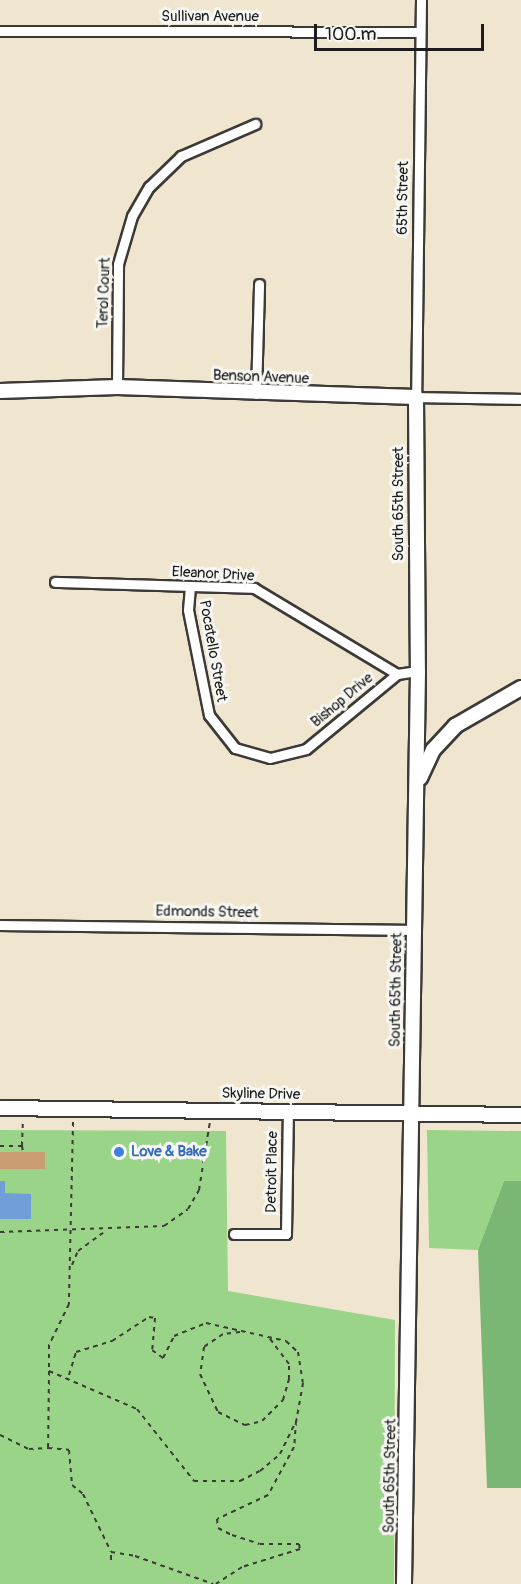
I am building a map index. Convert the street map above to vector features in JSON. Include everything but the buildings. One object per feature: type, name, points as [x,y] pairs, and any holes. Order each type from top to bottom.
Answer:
[{"type":"street","name":"65th Street","points":[[416,397],[421,0]]},
{"type":"street","name":"Sullivan Avenue","points":[[0,31],[420,32]]},
{"type":"street","name":"Terol Court","points":[[117,387],[118,264],[136,208],[182,156],[255,123]]},
{"type":"street","points":[[256,394],[259,284]]},
{"type":"street","name":"Benson Avenue","points":[[0,391],[117,387],[256,394],[521,399]]},
{"type":"street","name":"South 65th Street","points":[[404,1584],[417,789],[416,397]]},
{"type":"street","name":"Eleanor Drive","points":[[55,582],[254,588],[397,674]]},
{"type":"street","name":"Pocatello Street","points":[[190,587],[188,610],[209,715],[235,748],[270,758],[306,749]]},
{"type":"street","points":[[397,674],[418,671]]},
{"type":"street","name":"Bishop Drive","points":[[306,749],[397,674]]},
{"type":"street","points":[[417,789],[423,766],[455,726],[521,688]]},
{"type":"street","name":"Edmonds Street","points":[[0,925],[414,930]]},
{"type":"street","name":"Skyline Drive","points":[[0,1108],[521,1115]]},
{"type":"street","name":"Detroit Place","points":[[234,1234],[286,1234],[288,1111]]},
{"type":"path","points":[[23,1108],[23,1152]]},
{"type":"path","points":[[48,1448],[49,1345],[69,1304],[74,1109]]},
{"type":"path","points":[[0,1232],[104,1232],[164,1226],[188,1209],[199,1190],[210,1110]]},
{"type":"path","points":[[0,1146],[22,1146]]},
{"type":"path","points":[[70,1267],[78,1251],[104,1232]]},
{"type":"path","points":[[69,1375],[76,1353],[112,1341],[149,1317],[155,1318],[150,1339],[156,1357],[163,1358],[174,1336],[187,1328],[206,1323],[286,1341],[304,1366],[294,1447],[268,1495],[217,1519],[218,1528],[232,1535],[260,1544],[299,1544],[300,1549],[242,1567],[214,1584],[111,1552]]},
{"type":"path","points":[[243,1332],[213,1339],[200,1359],[205,1388],[218,1412],[245,1425],[262,1421],[283,1400],[289,1379],[289,1364],[269,1337]]},
{"type":"path","points":[[49,1371],[69,1375],[137,1409],[194,1481],[240,1481],[260,1471],[280,1454],[296,1421]]},
{"type":"path","points":[[0,1435],[13,1444],[69,1450],[72,1485],[83,1494],[111,1552],[111,1560]]},
{"type":"green space","points":[[0,1130],[226,1131],[228,1291],[395,1320],[394,1584],[0,1584]]},
{"type":"green space","points":[[427,1130],[521,1131],[521,1181],[504,1181],[478,1250],[429,1248]]},
{"type":"green space","points":[[504,1181],[521,1181],[521,1488],[487,1488],[478,1250]]},
{"type":"water","points":[[0,1181],[5,1181],[5,1193],[31,1194],[31,1219],[0,1219]]},
{"type":"place","name":"Love & Bake","points":[[119,1152]]}]
